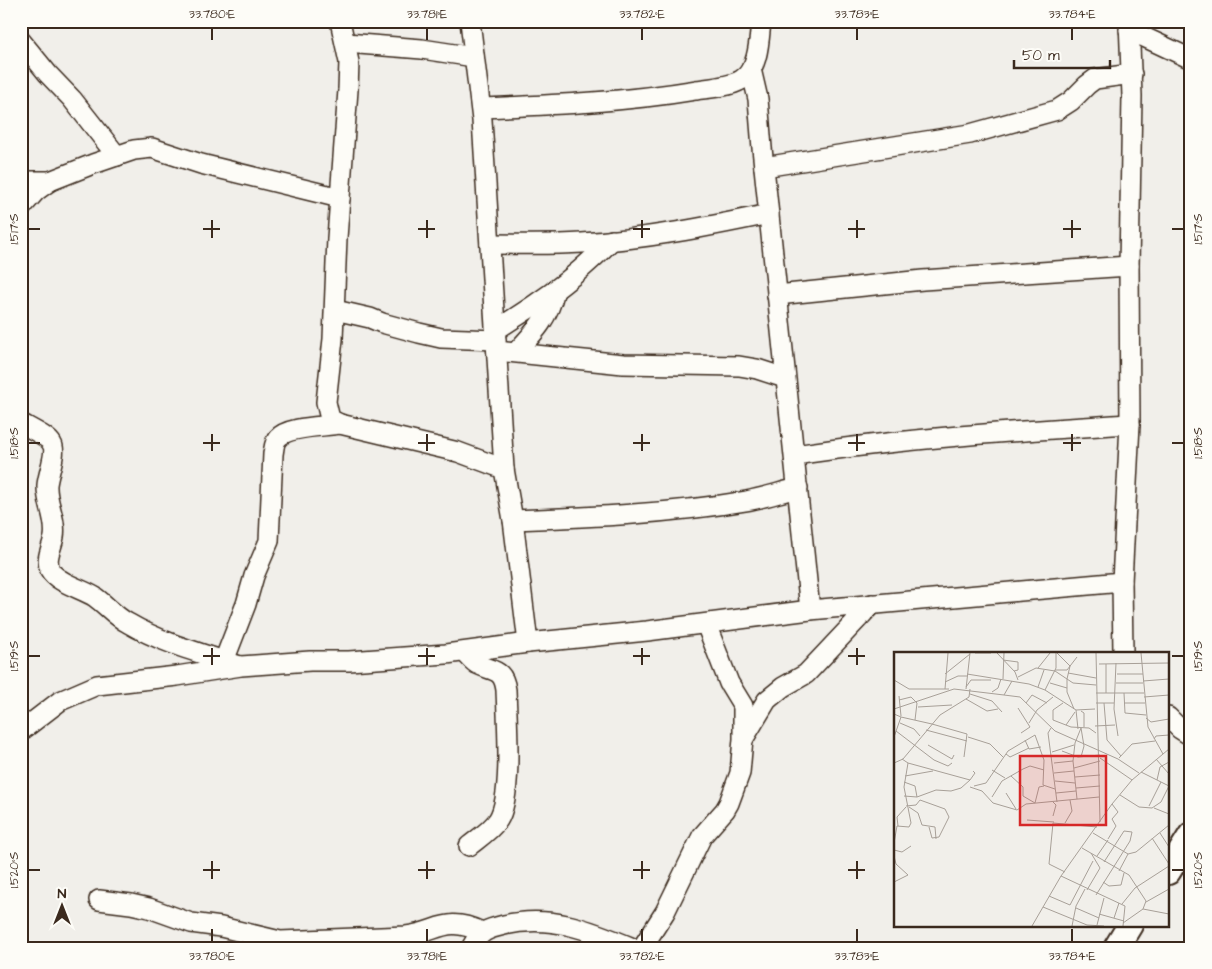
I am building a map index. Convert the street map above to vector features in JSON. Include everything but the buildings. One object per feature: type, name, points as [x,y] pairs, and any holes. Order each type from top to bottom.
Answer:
[{"type":"main road","points":[[1170,869],[1191,835]]},
{"type":"street","points":[[340,21],[349,62],[335,310],[326,402],[330,419],[340,424],[458,452],[504,469]]},
{"type":"street","points":[[470,21],[481,108],[504,469],[513,520],[528,643]]},
{"type":"street","points":[[481,108],[538,106],[673,94],[727,85],[741,80],[751,69],[759,49],[761,21]]},
{"type":"street","points":[[1129,26],[1191,59]]},
{"type":"street","points":[[1123,652],[1122,582],[1130,424],[1129,266],[1132,74],[1129,26]]},
{"type":"street","points":[[21,41],[48,74],[72,99],[117,156]]},
{"type":"street","points":[[346,44],[432,50],[474,57]]},
{"type":"street","points":[[751,69],[758,99],[810,610]]},
{"type":"street","points":[[764,167],[970,134],[1057,110],[1071,101],[1096,79],[1132,74]]},
{"type":"street","points":[[21,208],[36,191],[50,181],[134,150],[152,148],[202,164],[340,198]]},
{"type":"street","points":[[21,181],[50,181]]},
{"type":"street","points":[[490,244],[582,244],[690,230],[769,214]]},
{"type":"street","points":[[496,341],[512,318],[555,290],[612,240]]},
{"type":"street","points":[[777,295],[923,280],[1129,266]]},
{"type":"street","points":[[516,352],[535,333],[544,319],[551,306],[555,290]]},
{"type":"street","points":[[335,310],[370,318],[404,330],[441,338],[496,341],[516,352],[623,364],[739,366],[757,369],[785,378]]},
{"type":"street","points":[[21,423],[50,440],[54,449],[54,456],[49,467],[47,487],[55,528],[48,558],[51,572],[58,578],[95,597],[126,623],[168,643],[232,664]]},
{"type":"street","points":[[232,664],[254,576],[268,540],[273,454],[276,440],[284,433],[303,428],[340,424]]},
{"type":"street","points":[[795,455],[856,445],[977,434],[1130,424]]},
{"type":"street","points":[[513,520],[614,516],[678,510],[748,501],[798,488]]},
{"type":"street","points":[[21,731],[60,701],[97,684],[176,676],[232,664],[349,661],[465,652],[810,610],[1122,582]]},
{"type":"street","points":[[743,739],[767,700],[783,687],[806,674],[872,604]]},
{"type":"street","points":[[642,948],[665,912],[702,836],[729,803],[740,773],[743,706],[732,690],[706,624]]},
{"type":"street","points":[[465,652],[471,660],[500,673],[505,682],[506,690],[507,778],[504,806],[494,825],[469,846]]},
{"type":"street","points":[[1170,719],[1191,736]]},
{"type":"street","points":[[99,900],[131,904],[191,923],[221,927],[280,941],[406,936],[416,935],[438,926],[458,924],[482,932]]},
{"type":"street","points":[[471,948],[482,932],[491,928],[528,920],[576,927],[633,948]]}]
